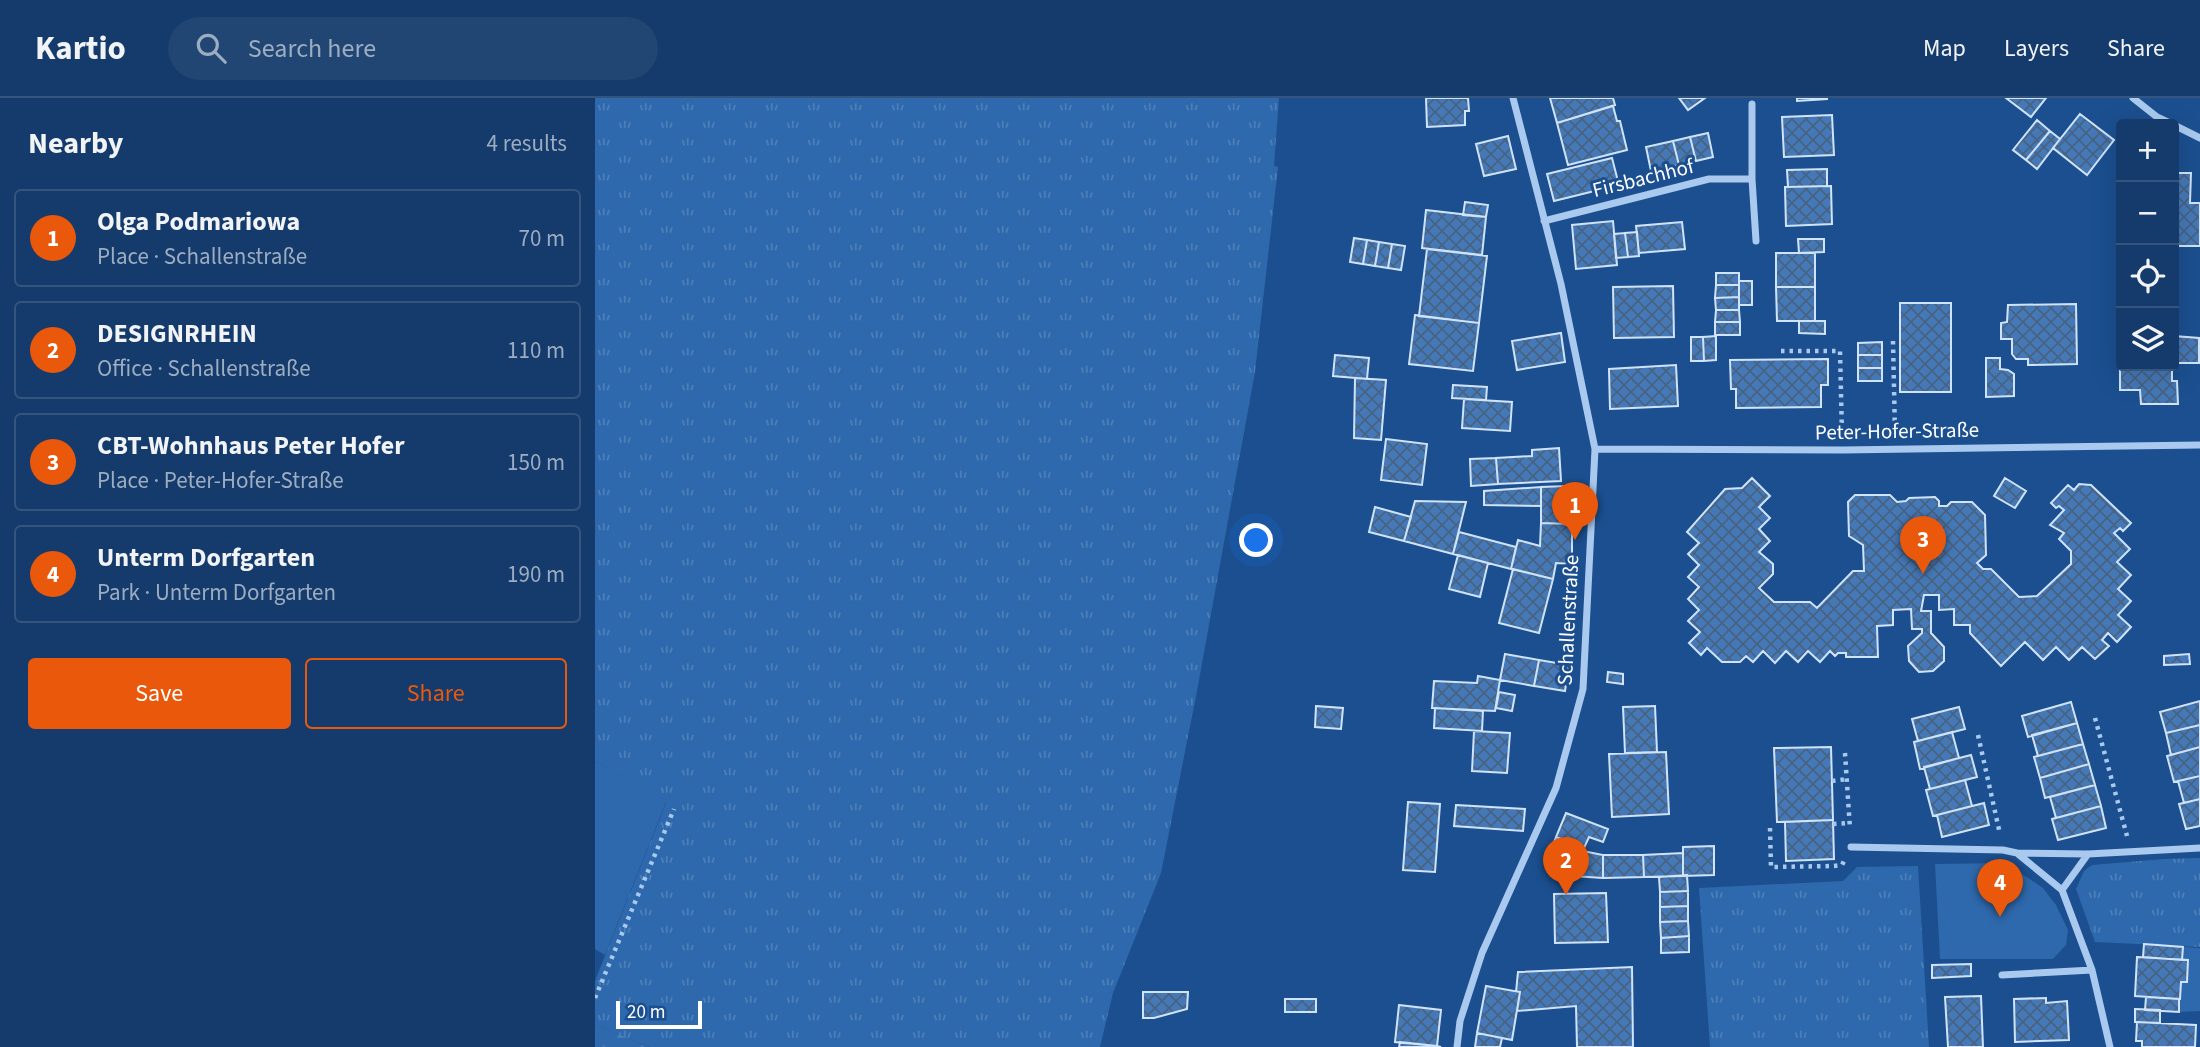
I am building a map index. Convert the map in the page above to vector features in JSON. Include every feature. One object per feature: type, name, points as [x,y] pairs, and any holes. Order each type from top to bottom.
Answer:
[{"type":"street","name":"Schallenstraße","points":[[1457,1047],[1460,1021],[1482,953],[1556,788],[1583,689],[1595,449],[1561,284],[1513,98]]},
{"type":"street","points":[[2133,98],[2161,119]]},
{"type":"street","points":[[1752,104],[1752,179],[1756,241]]},
{"type":"street","points":[[2179,128],[2200,138]]},
{"type":"street","name":"Firsbachhof","points":[[1544,221],[1709,179],[1752,179]]},
{"type":"street","name":"Peter-Hofer-Straße","points":[[1595,449],[1843,450],[2200,445]]},
{"type":"street","points":[[1851,847],[2088,854],[2200,848]]},
{"type":"street","points":[[2017,853],[2061,890],[2092,970],[2110,1047]]},
{"type":"street","points":[[2061,890],[2088,854]]},
{"type":"street","points":[[2002,975],[2092,970]]},
{"type":"path","points":[[1893,341],[1896,448]]},
{"type":"path","points":[[1781,351],[1840,351],[1843,450]]},
{"type":"path","points":[[2095,718],[2131,852]]},
{"type":"path","points":[[1978,735],[2003,850]]},
{"type":"path","points":[[1770,828],[1772,867],[1842,865],[1851,847],[1845,753]]},
{"type":"path","points":[[1832,781],[1847,779]]},
{"type":"path","points":[[595,998],[674,809]]},
{"type":"path","points":[[1833,824],[1850,823]]},
{"type":"green space","points":[[595,98],[1279,98],[1274,166],[1278,167],[1255,372],[1197,691],[1161,873],[1113,993],[1100,1047],[650,1047],[595,1025],[595,981],[666,803],[595,761]]},
{"type":"green space","points":[[595,761],[666,802],[605,955],[595,949]]},
{"type":"green space","points":[[2200,858],[2200,947],[2095,942],[2076,889],[2084,871],[2092,865]]},
{"type":"green space","points":[[2006,863],[2043,888],[2056,905],[2068,930],[2066,945],[2053,959],[1940,959],[1935,864]]},
{"type":"green space","points":[[1918,866],[1929,1047],[1710,1047],[1699,888],[1843,881],[1857,867]]},
{"type":"green space","points":[[2183,947],[2200,948],[2200,1011],[2179,1012],[2181,982],[2187,982],[2188,961],[2182,960]]},
{"type":"green space","points":[[595,1025],[650,1047],[595,1047]]},
{"type":"building","points":[[1426,98],[1468,98],[1469,111],[1465,111],[1465,125],[1427,127]]},
{"type":"building","points":[[1550,98],[1613,98],[1615,105],[1557,123]]},
{"type":"building","points":[[1679,98],[1705,98],[1688,110]]},
{"type":"building","points":[[1797,98],[1827,98],[1827,99],[1797,101]]},
{"type":"building","points":[[2006,98],[2046,98],[2031,117]]},
{"type":"building","points":[[1613,106],[1617,121],[1620,121],[1627,150],[1568,165],[1557,123]]},
{"type":"building","points":[[2080,114],[2114,140],[2087,175],[2053,148]]},
{"type":"building","points":[[1832,115],[1834,155],[1784,157],[1782,117]]},
{"type":"building","points":[[2037,120],[2050,131],[2026,160],[2013,150]]},
{"type":"building","points":[[2050,131],[2060,139],[2037,169],[2026,160]]},
{"type":"building","points":[[1708,133],[1713,157],[1696,161],[1690,137]]},
{"type":"building","points":[[1508,136],[1516,169],[1484,176],[1476,144]]},
{"type":"building","points":[[1690,137],[1696,161],[1679,165],[1673,141]]},
{"type":"building","points":[[1673,141],[1679,165],[1651,171],[1646,147]]},
{"type":"building","points":[[1612,158],[1619,185],[1554,201],[1547,174]]},
{"type":"building","points":[[1827,169],[1827,186],[1788,187],[1787,170]]},
{"type":"building","points":[[2179,173],[2191,173],[2190,203],[2200,203],[2200,246],[2179,246]]},
{"type":"building","points":[[1831,186],[1832,224],[1786,226],[1785,187]]},
{"type":"building","points":[[1465,202],[1488,205],[1486,217],[1463,215]]},
{"type":"building","points":[[1426,210],[1486,217],[1482,255],[1422,248]]},
{"type":"building","points":[[1613,221],[1617,265],[1576,269],[1572,225]]},
{"type":"building","points":[[1682,222],[1685,249],[1639,253],[1636,226]]},
{"type":"building","points":[[1637,232],[1639,256],[1628,257],[1625,233]]},
{"type":"building","points":[[1625,233],[1628,257],[1616,258],[1614,234]]},
{"type":"building","points":[[1354,238],[1367,240],[1363,264],[1350,262]]},
{"type":"building","points":[[1798,239],[1824,239],[1824,252],[1799,253]]},
{"type":"building","points":[[1367,240],[1379,242],[1375,266],[1363,264]]},
{"type":"building","points":[[1379,242],[1392,244],[1388,268],[1375,266]]},
{"type":"building","points":[[1392,244],[1405,246],[1401,270],[1388,268]]},
{"type":"building","points":[[1427,249],[1487,256],[1479,323],[1419,316]]},
{"type":"building","points":[[1776,253],[1815,253],[1815,287],[1776,287]]},
{"type":"building","points":[[1716,273],[1739,273],[1739,285],[1716,285]]},
{"type":"building","points":[[1739,281],[1752,281],[1752,305],[1739,305]]},
{"type":"building","points":[[1716,285],[1739,285],[1739,297],[1715,298]]},
{"type":"building","points":[[1673,286],[1674,337],[1614,338],[1613,287]]},
{"type":"building","points":[[1776,287],[1815,287],[1815,321],[1777,321]]},
{"type":"building","points":[[1739,297],[1739,310],[1716,310],[1715,298]]},
{"type":"building","points":[[1900,303],[1951,303],[1951,392],[1900,392]]},
{"type":"building","points":[[2076,304],[2077,364],[2028,365],[2028,359],[2016,359],[2012,354],[2012,339],[2001,339],[2001,323],[2007,322],[2008,305]]},
{"type":"building","points":[[1716,310],[1739,310],[1740,322],[1715,322]]},
{"type":"building","points":[[1415,315],[1479,323],[1473,371],[1409,364]]},
{"type":"building","points":[[1799,321],[1825,321],[1825,334],[1799,333]]},
{"type":"building","points":[[1715,322],[1740,322],[1740,335],[1715,335]]},
{"type":"building","points":[[1561,333],[1565,362],[1517,370],[1512,341]]},
{"type":"building","points":[[1716,336],[1716,360],[1704,361],[1703,337]]},
{"type":"building","points":[[2179,336],[2199,338],[2199,363],[2179,363]]},
{"type":"building","points":[[1691,337],[1703,337],[1704,361],[1691,361]]},
{"type":"building","points":[[1882,342],[1882,355],[1858,355],[1858,343]]},
{"type":"building","points":[[1335,355],[1369,358],[1367,379],[1333,376]]},
{"type":"building","points":[[1858,355],[1882,355],[1882,368],[1858,368]]},
{"type":"building","points":[[1986,358],[2000,358],[2000,369],[2014,374],[2014,396],[1986,397]]},
{"type":"building","points":[[1828,359],[1828,385],[1821,385],[1821,407],[1736,408],[1736,389],[1731,389],[1730,360]]},
{"type":"building","points":[[1676,365],[1678,406],[1610,409],[1609,369]]},
{"type":"building","points":[[1858,368],[1882,368],[1882,381],[1858,381]]},
{"type":"building","points":[[2120,371],[2172,371],[2172,381],[2177,381],[2178,404],[2141,404],[2140,390],[2120,390]]},
{"type":"building","points":[[1355,378],[1386,380],[1381,440],[1354,438]]},
{"type":"building","points":[[1453,385],[1487,387],[1486,400],[1452,398]]},
{"type":"building","points":[[1464,399],[1512,402],[1510,431],[1462,428]]},
{"type":"building","points":[[1386,439],[1427,444],[1422,485],[1381,480]]},
{"type":"building","points":[[1559,448],[1561,481],[1498,484],[1496,458],[1532,456],[1532,450]]},
{"type":"building","points":[[1496,458],[1498,484],[1471,486],[1470,459]]},
{"type":"building","points":[[1752,478],[1770,496],[1759,507],[1770,518],[1759,529],[1770,541],[1759,552],[1773,564],[1773,574],[1759,588],[1774,602],[1810,602],[1817,608],[1853,571],[1864,571],[1863,545],[1849,536],[1848,502],[1855,495],[1890,495],[1897,502],[1909,498],[1935,497],[1939,506],[1947,506],[1951,502],[1972,502],[1985,515],[1986,555],[1977,563],[1983,569],[1991,569],[2019,597],[2037,596],[2071,564],[2071,551],[2059,539],[2064,533],[2050,525],[2064,510],[2051,503],[2068,485],[2074,490],[2079,484],[2091,485],[2131,523],[2123,531],[2120,528],[2114,533],[2130,549],[2117,562],[2131,575],[2118,589],[2131,601],[2118,615],[2131,627],[2117,642],[2108,633],[2102,640],[2109,646],[2095,659],[2082,647],[2069,660],[2056,647],[2043,660],[2025,642],[2001,666],[1970,633],[1970,625],[1954,625],[1954,609],[1939,610],[1939,595],[1924,595],[1921,611],[1931,611],[1931,633],[1944,647],[1944,661],[1933,671],[1919,672],[1909,661],[1908,646],[1922,633],[1922,629],[1912,629],[1911,609],[1893,610],[1893,625],[1877,626],[1878,657],[1846,657],[1846,653],[1838,653],[1835,656],[1830,651],[1820,662],[1808,651],[1798,662],[1786,651],[1775,663],[1763,651],[1753,662],[1746,656],[1740,662],[1722,662],[1707,648],[1701,655],[1689,643],[1700,632],[1688,621],[1699,610],[1688,599],[1699,587],[1688,577],[1699,565],[1688,554],[1699,543],[1687,532],[1725,489],[1742,488]]},
{"type":"building","points":[[2005,478],[2026,491],[2015,508],[1994,496]]},
{"type":"building","points":[[1568,486],[1572,491],[1572,524],[1541,523],[1541,487]]},
{"type":"building","points":[[1541,487],[1541,506],[1484,505],[1484,491]]},
{"type":"building","points":[[1415,501],[1466,502],[1453,554],[1404,541]]},
{"type":"building","points":[[1375,507],[1411,517],[1404,541],[1369,532]]},
{"type":"building","points":[[1541,523],[1572,524],[1572,564],[1556,563],[1553,579],[1511,569],[1518,540],[1540,546]]},
{"type":"building","points":[[1459,532],[1516,547],[1511,569],[1453,554]]},
{"type":"building","points":[[1458,555],[1488,563],[1480,597],[1449,589]]},
{"type":"building","points":[[1513,569],[1553,579],[1539,633],[1499,623]]},
{"type":"building","points":[[1505,654],[1539,660],[1534,686],[1500,680]]},
{"type":"building","points":[[2189,654],[2190,664],[2164,665],[2164,656]]},
{"type":"building","points":[[1539,660],[1569,665],[1565,691],[1534,686]]},
{"type":"building","points":[[1608,672],[1623,674],[1623,684],[1607,682]]},
{"type":"building","points":[[1478,676],[1500,680],[1495,711],[1432,708],[1434,681],[1477,683]]},
{"type":"building","points":[[1499,692],[1515,695],[1512,711],[1496,708]]},
{"type":"building","points":[[2200,701],[2200,725],[2166,733],[2160,712]]},
{"type":"building","points":[[2071,702],[2077,723],[2028,737],[2022,716]]},
{"type":"building","points":[[1316,706],[1343,708],[1341,729],[1315,727]]},
{"type":"building","points":[[1655,706],[1657,752],[1625,753],[1623,707]]},
{"type":"building","points":[[1959,707],[1965,729],[1918,741],[1912,719]]},
{"type":"building","points":[[1435,708],[1483,711],[1482,731],[1434,728]]},
{"type":"building","points":[[2077,723],[2083,744],[2038,756],[2032,735]]},
{"type":"building","points":[[2200,725],[2200,747],[2171,755],[2166,733]]},
{"type":"building","points":[[1474,731],[1510,733],[1507,773],[1472,771]]},
{"type":"building","points":[[1952,732],[1959,758],[1920,769],[1914,742]]},
{"type":"building","points":[[2083,744],[2089,764],[2040,778],[2034,757]]},
{"type":"building","points":[[1831,747],[1833,820],[1777,822],[1774,748]]},
{"type":"building","points":[[2200,747],[2200,776],[2174,782],[2167,756]]},
{"type":"building","points":[[1666,752],[1669,814],[1612,817],[1609,754]]},
{"type":"building","points":[[1971,755],[1977,777],[1930,789],[1924,767]]},
{"type":"building","points":[[2089,764],[2095,785],[2045,798],[2040,778]]},
{"type":"building","points":[[2200,776],[2200,799],[2184,803],[2178,781]]},
{"type":"building","points":[[1965,780],[1972,806],[1933,816],[1926,790]]},
{"type":"building","points":[[2095,785],[2101,806],[2056,818],[2050,797]]},
{"type":"building","points":[[2200,799],[2200,826],[2186,829],[2179,804]]},
{"type":"building","points":[[1408,802],[1440,804],[1435,872],[1403,870]]},
{"type":"building","points":[[1984,803],[1989,825],[1942,837],[1937,815]]},
{"type":"building","points":[[1456,805],[1525,809],[1523,831],[1454,826]]},
{"type":"building","points":[[2101,806],[2106,828],[2058,840],[2052,819]]},
{"type":"building","points":[[1566,813],[1608,829],[1603,842],[1589,837],[1584,848],[1556,837]]},
{"type":"building","points":[[1833,820],[1834,859],[1786,861],[1785,822]]},
{"type":"building","points":[[1556,837],[1584,848],[1583,851],[1603,855],[1603,878],[1573,876],[1575,871],[1547,861]]},
{"type":"building","points":[[1714,846],[1714,875],[1683,876],[1683,847]]},
{"type":"building","points":[[1683,853],[1683,876],[1644,877],[1643,855]]},
{"type":"building","points":[[1603,855],[1643,855],[1644,877],[1603,878]]},
{"type":"building","points":[[1687,875],[1688,891],[1660,892],[1659,877]]},
{"type":"building","points":[[1688,891],[1688,906],[1660,907],[1660,892]]},
{"type":"building","points":[[1606,893],[1608,942],[1555,943],[1554,894]]},
{"type":"building","points":[[1688,906],[1688,921],[1660,922],[1660,907]]},
{"type":"building","points":[[1688,921],[1689,936],[1661,938],[1660,922]]},
{"type":"building","points":[[1689,936],[1689,952],[1661,953],[1661,938]]},
{"type":"building","points":[[2144,944],[2183,947],[2182,960],[2143,957]]},
{"type":"building","points":[[2137,957],[2188,960],[2187,982],[2181,982],[2180,999],[2135,996]]},
{"type":"building","points":[[1971,964],[1971,976],[1932,978],[1932,965]]},
{"type":"building","points":[[1632,967],[1633,1047],[1577,1047],[1576,1006],[1517,1011],[1520,992],[1516,992],[1518,972]]},
{"type":"building","points":[[1486,986],[1520,992],[1512,1040],[1477,1033]]},
{"type":"building","points":[[1143,992],[1188,992],[1187,1009],[1154,1018],[1143,1018]]},
{"type":"building","points":[[1981,996],[1983,1047],[1948,1047],[1945,997]]},
{"type":"building","points":[[2146,997],[2179,999],[2179,1012],[2145,1010]]},
{"type":"building","points":[[2046,998],[2046,1003],[2067,1001],[2069,1040],[2015,1042],[2014,999]]},
{"type":"building","points":[[1285,999],[1316,999],[1316,1012],[1285,1012]]},
{"type":"building","points":[[1399,1005],[1441,1010],[1437,1046],[1395,1042]]},
{"type":"building","points":[[2135,1009],[2160,1010],[2160,1023],[2135,1022]]},
{"type":"building","points":[[2137,1022],[2196,1025],[2195,1047],[2142,1047],[2142,1041],[2136,1041]]},
{"type":"building","points":[[1477,1033],[1502,1038],[1500,1047],[1475,1047]]},
{"type":"building","points":[[1400,1042],[1437,1046],[1441,1047],[1399,1047]]},
{"type":"place","name":"Olga Podmariowa","points":[[1575,540]]},
{"type":"place","name":"CBT-Wohnhaus Peter Hofer","points":[[1923,574]]},
{"type":"place","name":"DESIGNRHEIN","points":[[1566,895]]},
{"type":"place","name":"Unterm Dorfgarten","points":[[2000,917]]}]
